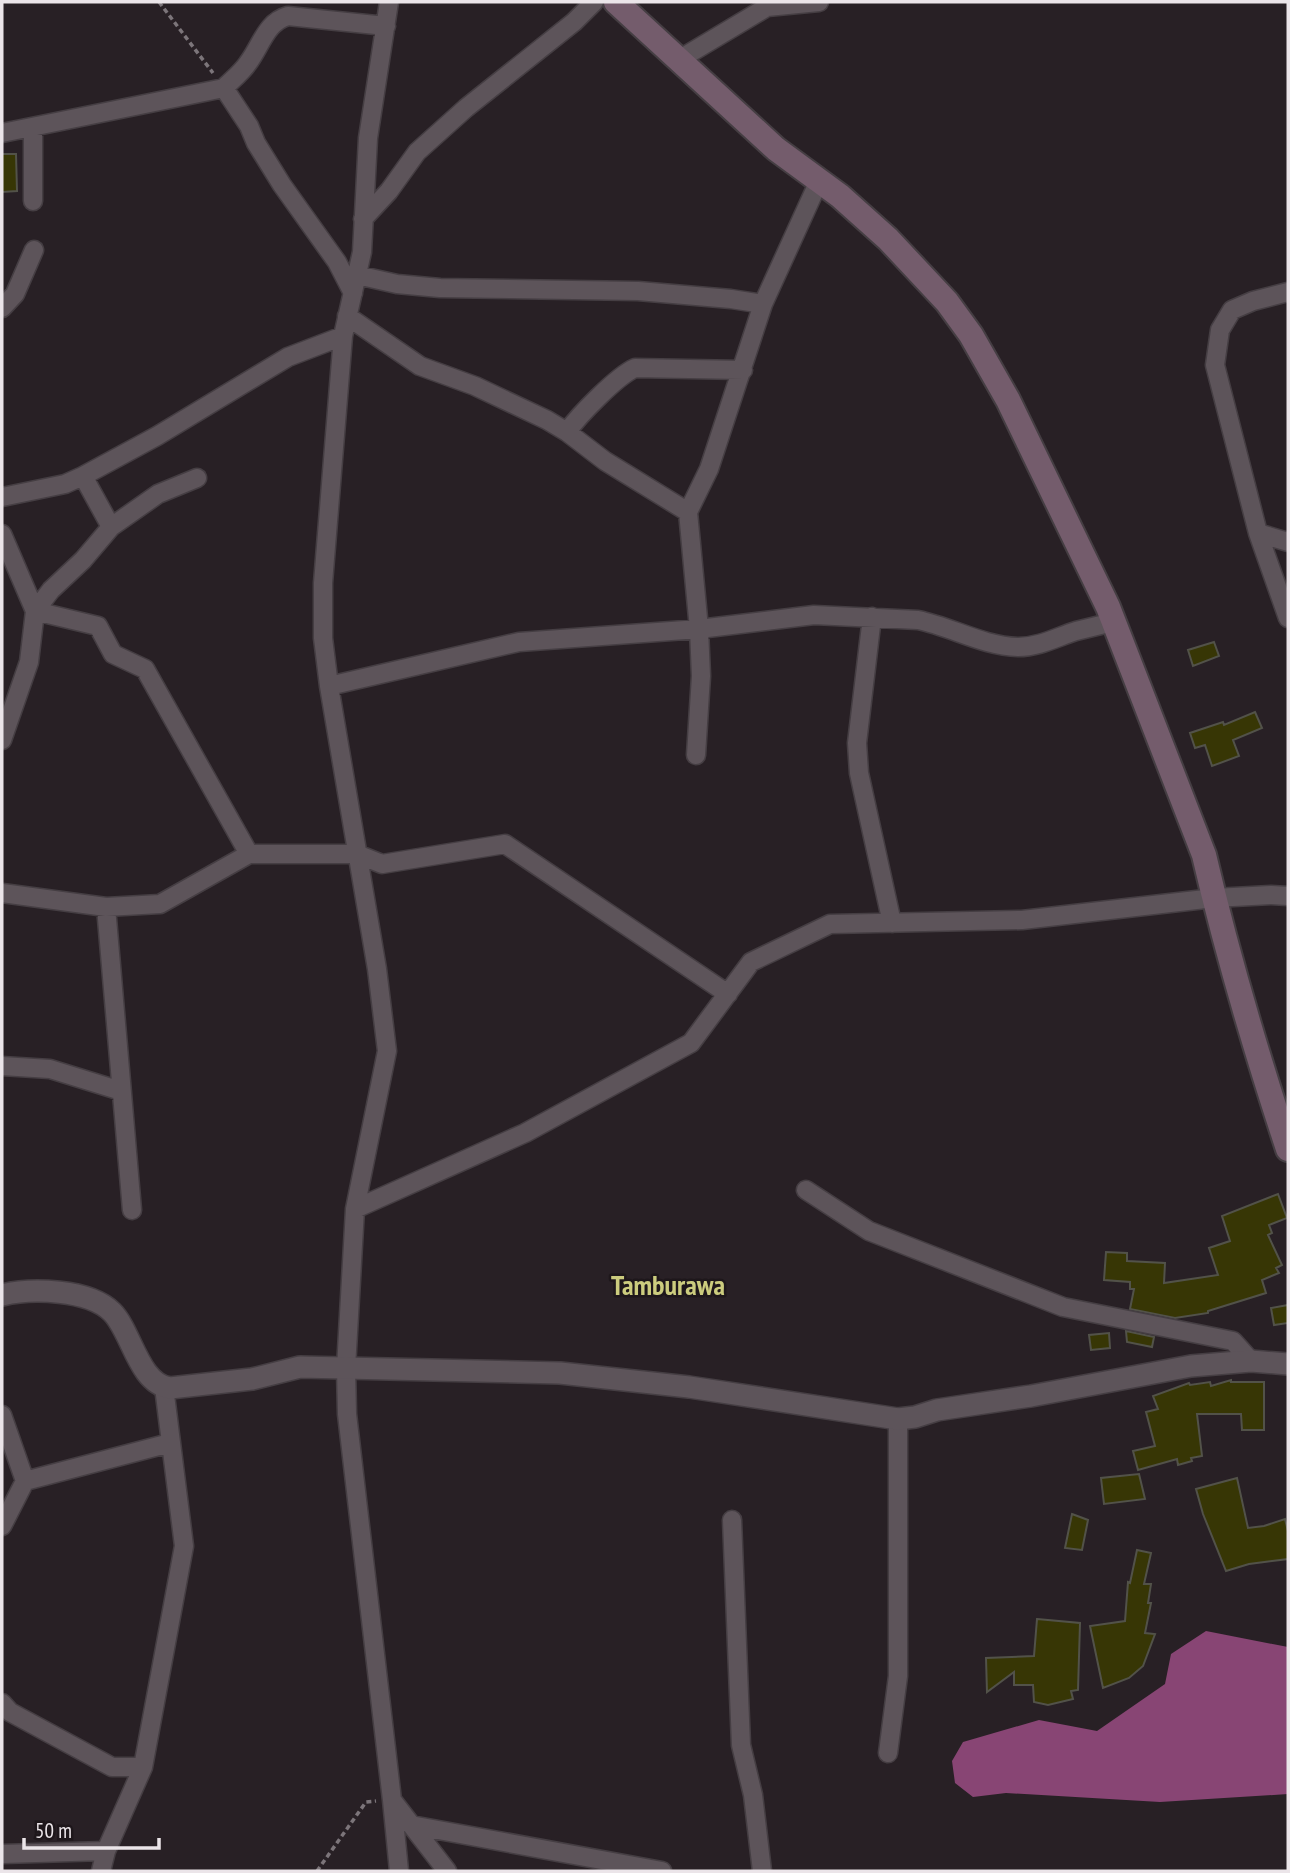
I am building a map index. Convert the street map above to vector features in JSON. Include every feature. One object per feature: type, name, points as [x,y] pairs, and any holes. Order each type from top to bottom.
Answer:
[{"type":"main road","points":[[616,2],[776,149],[840,196],[908,259],[947,302],[971,335],[1008,400],[1113,622],[1204,855],[1269,1092],[1288,1149]]},
{"type":"street","points":[[389,2],[368,138],[362,252],[343,336],[323,583],[323,638],[377,969],[387,1051],[355,1209],[346,1368],[347,1414],[399,1871]]},
{"type":"street","points":[[363,219],[389,191],[417,152],[466,108],[574,22],[594,2]]},
{"type":"street","points":[[680,59],[767,7],[819,2]]},
{"type":"street","points":[[2,133],[224,88],[248,64],[271,26],[288,16],[386,26]]},
{"type":"street","points":[[224,88],[282,185],[355,284]]},
{"type":"street","points":[[33,128],[33,201]]},
{"type":"street","points":[[696,755],[701,676],[688,512],[709,469],[763,304],[819,181]]},
{"type":"street","points":[[2,308],[15,294],[34,250]]},
{"type":"street","points":[[355,284],[638,291],[763,304]]},
{"type":"street","points":[[1288,292],[1253,301],[1232,310],[1220,330],[1215,365],[1258,533],[1288,618]]},
{"type":"street","points":[[347,316],[420,366],[514,403],[567,432],[605,461],[688,512]]},
{"type":"street","points":[[2,497],[65,484],[83,476],[158,436],[288,357],[343,336]]},
{"type":"street","points":[[567,432],[584,411],[622,375],[635,368],[743,370]]},
{"type":"street","points":[[83,476],[111,527]]},
{"type":"street","points":[[35,611],[51,590],[77,567],[111,527],[158,494],[197,478]]},
{"type":"street","points":[[1258,533],[1288,542]]},
{"type":"street","points":[[2,534],[35,611],[29,662],[2,740]]},
{"type":"street","points":[[35,611],[97,626],[113,654],[145,669],[249,854]]},
{"type":"street","points":[[329,685],[519,642],[699,629],[814,615],[925,621],[978,640],[1020,647],[1043,644],[1076,631],[1113,622]]},
{"type":"street","points":[[872,617],[857,743],[859,774],[892,923]]},
{"type":"street","points":[[2,893],[106,907],[160,904],[249,854],[357,855],[382,864],[505,844],[728,994]]},
{"type":"street","points":[[355,1209],[525,1133],[691,1043],[751,962],[830,924],[1022,920],[1214,898],[1288,896]]},
{"type":"street","points":[[106,907],[132,1210]]},
{"type":"street","points":[[2,1066],[50,1069],[121,1091]]},
{"type":"street","points":[[806,1190],[869,1230],[1063,1307],[1233,1341],[1251,1361]]},
{"type":"street","points":[[2,1296],[17,1292],[39,1292],[91,1299],[112,1311],[128,1333],[144,1368],[164,1387],[184,1546],[143,1767],[106,1851],[101,1871]]},
{"type":"street","points":[[164,1387],[201,1386],[252,1379],[300,1367],[560,1373],[689,1387],[898,1419],[1191,1366],[1251,1361],[1288,1364]]},
{"type":"street","points":[[2,1415],[26,1481]]},
{"type":"street","points":[[888,1754],[898,1676],[898,1419]]},
{"type":"street","points":[[2,1526],[26,1481],[170,1443]]},
{"type":"street","points":[[732,1520],[741,1745],[753,1795],[762,1871]]},
{"type":"street","points":[[2,1703],[10,1712],[112,1767],[143,1767]]},
{"type":"street","points":[[391,1800],[447,1871]]},
{"type":"street","points":[[411,1825],[662,1871]]},
{"type":"street","points":[[2,1854],[106,1851]]},
{"type":"path","points":[[159,2],[224,88]]},
{"type":"path","points":[[317,1871],[366,1802],[391,1800]]},
{"type":"shaded area","points":[[1206,1631],[1288,1647],[1288,1794],[1160,1802],[1006,1793],[973,1797],[955,1783],[952,1761],[963,1742],[1039,1720],[1097,1731],[1165,1684],[1171,1654]]},
{"type":"building","points":[[2,154],[16,154],[17,191],[2,192]]},
{"type":"building","points":[[1214,642],[1219,656],[1193,666],[1188,650]]},
{"type":"building","points":[[1255,712],[1262,728],[1233,740],[1239,756],[1212,766],[1205,745],[1195,748],[1190,733],[1223,722],[1224,725]]},
{"type":"building","points":[[1278,1194],[1287,1218],[1269,1225],[1272,1233],[1268,1235],[1282,1265],[1276,1268],[1279,1273],[1262,1280],[1266,1293],[1208,1313],[1175,1318],[1130,1309],[1134,1289],[1130,1289],[1130,1282],[1104,1280],[1106,1252],[1127,1253],[1127,1261],[1165,1263],[1164,1283],[1218,1275],[1209,1248],[1230,1241],[1222,1216]]},
{"type":"building","points":[[1288,1305],[1288,1323],[1274,1325],[1271,1308]]},
{"type":"building","points":[[1126,1331],[1154,1337],[1152,1347],[1127,1342]]},
{"type":"building","points":[[1109,1333],[1110,1348],[1091,1350],[1089,1335]]},
{"type":"building","points":[[1231,1380],[1264,1382],[1264,1430],[1242,1430],[1241,1414],[1197,1414],[1202,1456],[1178,1465],[1177,1459],[1138,1470],[1133,1451],[1155,1446],[1146,1412],[1158,1409],[1153,1396],[1189,1383],[1210,1382],[1211,1386]]},
{"type":"building","points":[[1139,1474],[1145,1499],[1104,1504],[1101,1478]]},
{"type":"building","points":[[1237,1478],[1248,1528],[1285,1519],[1288,1559],[1249,1564],[1226,1571],[1196,1489]]},
{"type":"building","points":[[1072,1514],[1088,1520],[1082,1550],[1065,1548]]},
{"type":"building","points":[[1137,1550],[1151,1553],[1144,1584],[1151,1584],[1148,1603],[1151,1603],[1145,1633],[1155,1634],[1143,1666],[1129,1678],[1103,1688],[1090,1626],[1125,1621],[1128,1582],[1130,1583]]},
{"type":"building","points":[[1037,1619],[1080,1623],[1078,1690],[1071,1691],[1073,1699],[1048,1705],[1034,1702],[1033,1685],[1014,1685],[1014,1672],[987,1692],[986,1658],[1034,1656]]},
{"type":"district","name":"Tamburawa","points":[[668,1284]]}]
